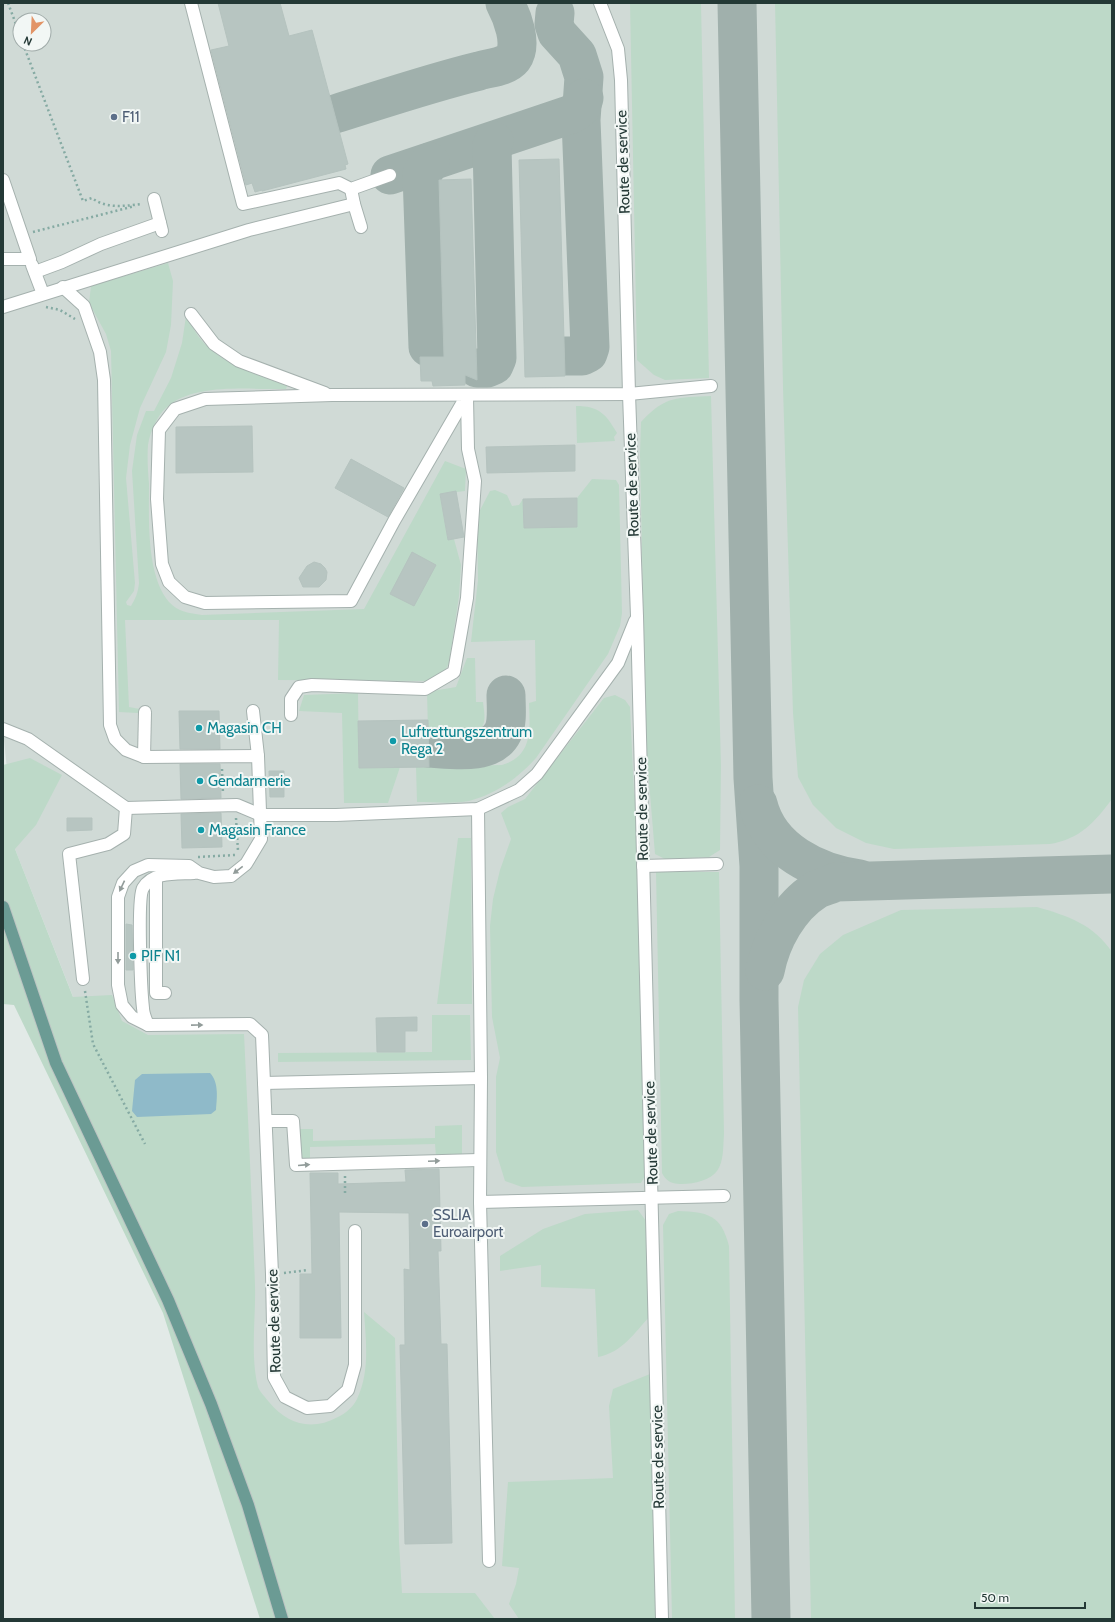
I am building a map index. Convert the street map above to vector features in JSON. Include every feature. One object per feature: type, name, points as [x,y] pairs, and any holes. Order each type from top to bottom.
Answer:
[{"type":"main road","points":[[3,907],[56,1062],[168,1300],[211,1404],[248,1504],[282,1619]]},
{"type":"street","points":[[191,3],[243,204],[339,183],[351,189],[390,175]]},
{"type":"street","name":"Route de service","points":[[600,3],[618,50],[621,80],[653,1198],[662,1619]]},
{"type":"street","points":[[3,180],[43,294]]},
{"type":"street","points":[[351,189],[361,227]]},
{"type":"street","points":[[35,272],[62,262],[101,244],[161,227],[154,199]]},
{"type":"street","points":[[3,307],[249,230],[354,204]]},
{"type":"street","points":[[3,259],[30,259]]},
{"type":"street","points":[[63,287],[84,306],[100,352],[104,380],[110,725],[115,739],[126,750],[144,757],[258,756]]},
{"type":"street","points":[[191,314],[214,344],[239,361],[332,396]]},
{"type":"street","points":[[467,395],[394,521],[351,601],[205,603],[185,597],[169,582],[162,564],[157,499],[159,430],[175,409],[205,399],[332,396],[467,395],[629,394],[711,386]]},
{"type":"street","points":[[291,715],[292,699],[299,687],[312,685],[425,689],[454,672],[468,598],[475,481],[468,449],[467,395]]},
{"type":"street","points":[[3,729],[28,739],[126,808],[237,805],[261,815],[381,814],[478,809],[519,790],[537,774],[618,663],[637,616]]},
{"type":"street","points":[[148,1026],[143,1010],[140,913],[143,889],[161,875],[199,873],[214,877],[231,876],[246,864],[261,839],[258,756],[253,711]]},
{"type":"street","points":[[144,757],[145,712]]},
{"type":"street","points":[[83,979],[69,854],[108,844],[124,834],[126,808]]},
{"type":"street","points":[[478,809],[481,1078],[479,1160],[489,1561]]},
{"type":"street","points":[[643,866],[717,864]]},
{"type":"street","points":[[148,1026],[132,1017],[122,1005],[118,985],[118,897],[123,883],[134,870],[148,865],[189,866],[199,873]]},
{"type":"street","points":[[156,878],[159,952],[156,993],[165,993]]},
{"type":"street","name":"Route de service","points":[[148,1026],[250,1024],[262,1035],[272,1274],[274,1377],[285,1397],[307,1408],[330,1406],[348,1390],[355,1365],[355,1231]]},
{"type":"street","points":[[264,1083],[481,1078]]},
{"type":"street","points":[[266,1121],[293,1121],[296,1165],[479,1160]]},
{"type":"street","points":[[480,1202],[724,1196]]},
{"type":"path","points":[[8,3],[12,14]]},
{"type":"path","points":[[22,235],[148,203],[125,206],[101,204],[92,198],[83,201],[26,52]]},
{"type":"path","points":[[42,306],[60,310],[93,331]]},
{"type":"path","points":[[192,857],[238,855],[236,812],[224,811],[223,795],[215,795]]},
{"type":"path","points":[[83,979],[94,1044],[145,1144]]},
{"type":"shaded area","points":[[3,3],[1112,3],[1112,1619],[299,1619],[248,1442],[15,849],[3,730]]},
{"type":"green space","points":[[630,3],[701,3],[709,378],[665,380],[654,375],[637,360]]},
{"type":"green space","points":[[775,3],[1111,3],[1112,799],[1093,822],[1086,828],[1078,834],[1061,842],[1050,844],[894,849],[866,843],[836,828],[813,805],[798,777],[793,713],[783,388]]},
{"type":"green space","points":[[168,263],[173,281],[171,325],[166,352],[140,408],[130,445],[126,478],[135,583],[134,591],[126,602],[127,605],[131,606],[133,603],[139,583],[132,471],[137,435],[146,411],[154,411],[171,378],[182,343],[186,316],[195,332],[207,346],[225,360],[245,370],[287,386],[286,389],[223,389],[192,394],[178,400],[166,408],[157,420],[150,435],[148,445],[150,546],[156,577],[169,602],[180,610],[202,615],[364,609],[445,461],[466,469],[465,491],[440,494],[448,540],[454,539],[461,565],[459,596],[449,663],[445,671],[428,681],[278,680],[279,620],[125,620],[129,707],[140,709],[138,713],[119,712],[111,351],[106,334],[89,303],[91,286]]},
{"type":"green space","points":[[711,396],[721,766],[720,850],[709,857],[665,859],[655,854],[646,745],[640,454],[641,422],[665,402],[681,398]]},
{"type":"green space","points":[[576,406],[584,406],[601,412],[617,433],[614,437],[615,441],[577,443]]},
{"type":"green space","points":[[592,479],[616,480],[619,485],[622,613],[620,626],[608,654],[536,758],[514,779],[497,790],[469,801],[450,803],[417,802],[416,767],[502,765],[512,761],[519,755],[528,740],[530,722],[529,703],[536,701],[535,640],[471,642],[478,580],[477,516],[490,491],[495,490],[507,495],[512,506],[519,505],[523,499],[524,528],[577,527],[577,498]]},
{"type":"green space","points":[[467,658],[475,658],[476,702],[483,702],[483,726],[477,731],[428,731],[427,692],[456,687]]},
{"type":"green space","points":[[358,693],[359,768],[400,767],[388,803],[344,803],[342,713],[299,711],[304,695]]},
{"type":"green space","points":[[615,695],[625,700],[630,707],[634,793],[637,801],[647,1172],[641,1183],[522,1187],[505,1181],[496,1152],[496,1077],[500,1058],[492,1017],[490,926],[493,899],[500,870],[511,839],[501,813],[508,807],[525,799],[604,698]]},
{"type":"green space","points":[[30,758],[62,775],[36,825],[15,849],[73,997],[112,995],[122,1021],[148,1035],[244,1034],[255,1285],[254,1362],[259,1389],[276,1410],[292,1421],[319,1424],[328,1421],[349,1410],[357,1399],[361,1389],[364,1378],[366,1356],[364,1312],[395,1338],[399,1542],[402,1593],[475,1593],[495,1619],[260,1619],[163,1313],[14,1005],[3,1004],[3,765]]},
{"type":"green space","points":[[458,838],[471,838],[472,1004],[437,1004]]},
{"type":"green space","points":[[656,872],[719,872],[724,1134],[723,1154],[721,1163],[713,1175],[703,1180],[684,1184],[669,1181],[662,1173]]},
{"type":"green space","points":[[1037,907],[1079,922],[1097,934],[1112,952],[1112,1619],[811,1619],[798,1007],[804,980],[820,954],[843,935],[901,910]]},
{"type":"green space","points":[[432,1015],[470,1015],[471,1060],[278,1062],[278,1053],[432,1052]]},
{"type":"green space","points":[[462,1125],[462,1156],[436,1157],[435,1144],[310,1147],[310,1160],[299,1160],[299,1129],[313,1129],[313,1141],[435,1138],[435,1126]]},
{"type":"green space","points":[[638,1210],[649,1225],[650,1316],[621,1346],[614,1351],[598,1357],[595,1289],[541,1287],[541,1265],[500,1271],[500,1256],[543,1229],[585,1214]]},
{"type":"green space","points":[[678,1211],[705,1214],[712,1217],[722,1228],[729,1246],[735,1619],[672,1619],[663,1225],[669,1214]]},
{"type":"green space","points":[[650,1374],[657,1619],[519,1619],[509,1604],[516,1584],[519,1568],[502,1566],[508,1482],[613,1478],[609,1406],[613,1389]]},
{"type":"water","points":[[210,1073],[215,1081],[217,1095],[216,1110],[211,1114],[137,1117],[132,1111],[135,1080],[142,1074]]},
{"type":"building","points":[[218,3],[280,3],[289,36],[312,30],[348,164],[345,165],[346,169],[262,191],[255,192],[252,183],[246,185],[211,50],[229,46]]},
{"type":"building","points":[[559,159],[565,376],[525,377],[519,160]]},
{"type":"building","points":[[471,179],[477,380],[465,375],[465,385],[433,386],[432,381],[421,381],[420,357],[444,357],[439,180]]},
{"type":"building","points":[[252,426],[253,472],[176,473],[176,427]]},
{"type":"building","points":[[575,445],[575,471],[487,473],[486,447]]},
{"type":"building","points":[[351,459],[404,488],[388,517],[335,488]]},
{"type":"building","points":[[456,491],[464,537],[448,540],[440,494]]},
{"type":"building","points":[[577,498],[577,527],[524,528],[523,499]]},
{"type":"building","points":[[412,552],[436,565],[414,606],[390,594]]},
{"type":"building","points":[[314,562],[321,564],[325,568],[327,572],[326,580],[319,587],[303,587],[299,578],[307,566]]},
{"type":"building","name":"Magasin CH","points":[[179,711],[219,711],[220,749],[180,749]]},
{"type":"building","name":"Luftrettungszentrum Rega 2","points":[[428,720],[429,767],[359,768],[358,721]]},
{"type":"building","name":"Gendarmerie","points":[[180,764],[220,764],[221,798],[181,799]]},
{"type":"building","points":[[269,771],[284,771],[284,797],[270,797]]},
{"type":"building","name":"Magasin France","points":[[221,813],[222,847],[182,848],[181,814]]},
{"type":"building","points":[[67,818],[92,818],[92,830],[67,831]]},
{"type":"building","points":[[126,924],[132,925],[133,970],[126,970]]},
{"type":"building","points":[[417,1017],[417,1031],[405,1031],[405,1052],[377,1052],[376,1018]]},
{"type":"building","points":[[439,1169],[441,1251],[438,1251],[441,1344],[447,1344],[452,1543],[405,1544],[400,1345],[405,1345],[404,1269],[410,1270],[409,1213],[339,1212],[341,1338],[300,1338],[300,1274],[312,1274],[310,1173],[338,1173],[338,1184],[406,1182],[405,1170]]},
{"type":"taxiway","points":[[335,114],[425,86],[497,67],[510,61],[516,52],[517,38],[511,15],[505,3]]},
{"type":"taxiway","points":[[737,3],[753,778],[759,866],[759,1000],[771,1619]]},
{"type":"taxiway","points":[[555,13],[554,24],[557,33],[577,55],[584,77],[581,120],[590,347],[588,353],[582,356],[565,356]]},
{"type":"taxiway","points":[[390,175],[572,114],[581,107],[584,98]]},
{"type":"taxiway","points":[[477,368],[487,368],[494,365],[497,358],[492,145],[494,141]]},
{"type":"taxiway","points":[[428,347],[422,174],[430,162]]},
{"type":"taxiway","points":[[428,748],[469,750],[489,745],[497,740],[503,732],[506,724],[506,695]]},
{"type":"taxiway","points":[[758,804],[764,820],[773,834],[784,846],[797,856],[812,865],[827,871],[860,879]]},
{"type":"taxiway","points":[[765,971],[777,936],[797,905],[816,890],[836,882],[1112,874]]},
{"type":"place","name":"F11","points":[[114,117]]},
{"type":"place","name":"Magasin CH","points":[[199,728]]},
{"type":"place","name":"Luftrettungszentrum Rega 2","points":[[393,741]]},
{"type":"place","name":"Gendarmerie","points":[[200,781]]},
{"type":"place","name":"Magasin France","points":[[201,830]]},
{"type":"place","name":"PIF N1","points":[[133,956]]},
{"type":"place","name":"SSLIA Euroairport","points":[[425,1224]]}]
